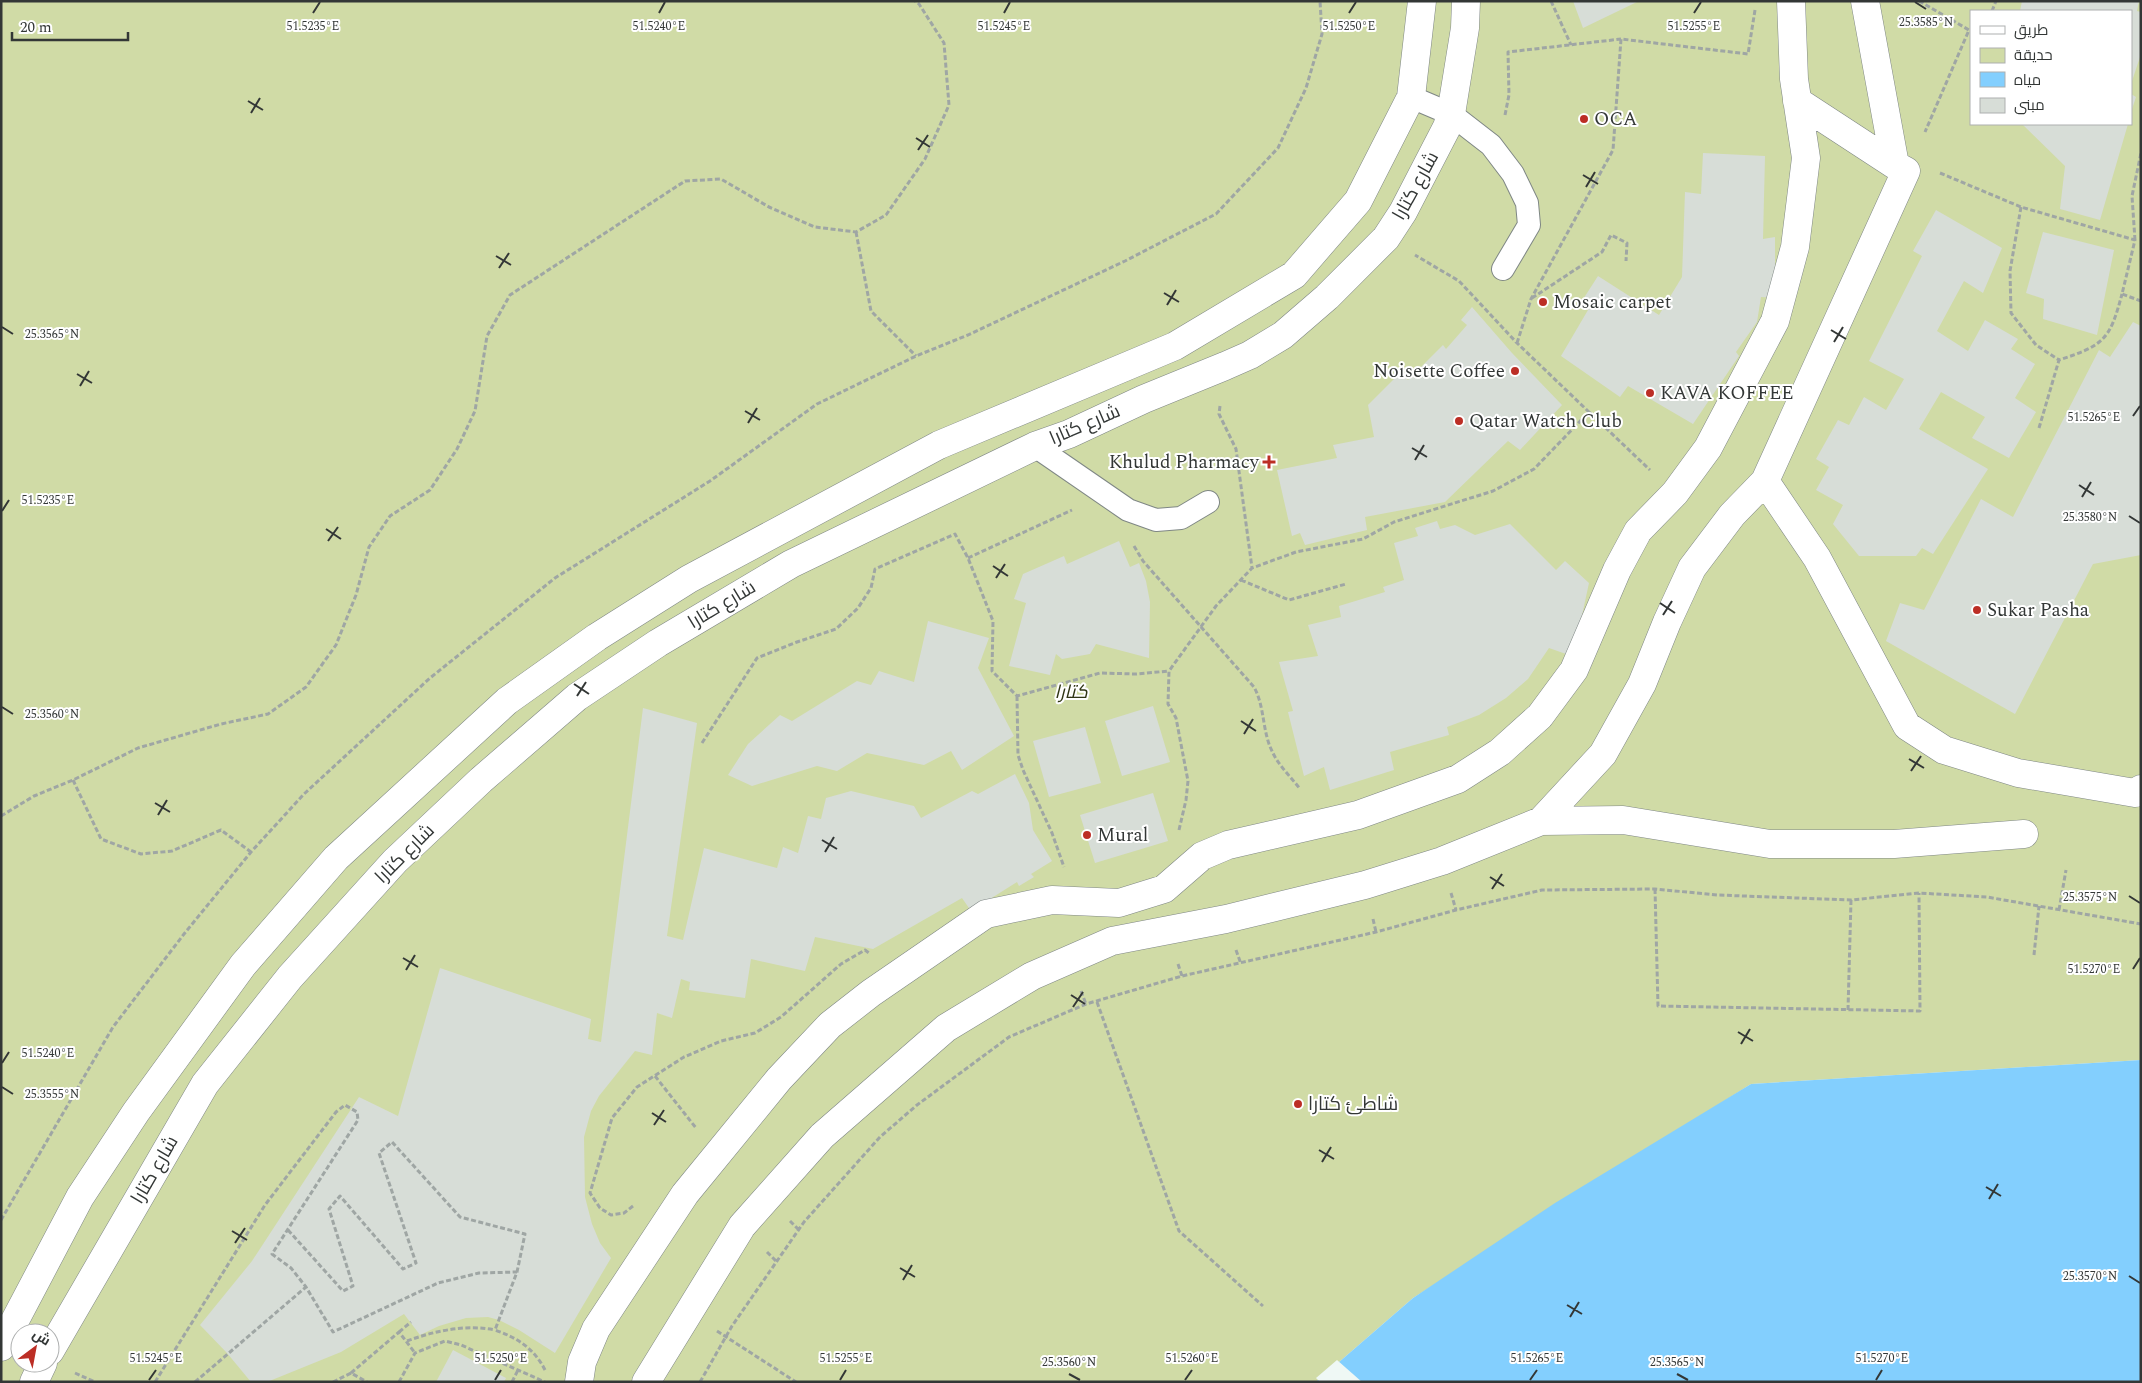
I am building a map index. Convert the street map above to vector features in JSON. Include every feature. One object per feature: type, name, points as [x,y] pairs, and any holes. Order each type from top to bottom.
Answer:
[{"type":"street","name":"شارع كتارا","points":[[1,1347],[80,1197],[136,1112],[243,966],[336,858],[507,700],[597,637],[689,579],[939,445],[1175,346],[1294,275],[1358,202],[1411,97],[1422,1]]},
{"type":"street","name":"شارع كتارا","points":[[60,1334],[206,1084],[290,977],[389,868],[481,780],[577,697],[658,643],[791,564],[1035,446],[1250,355],[1283,335],[1328,297],[1386,238],[1432,160],[1451,114],[1466,28],[1466,1]]},
{"type":"street","points":[[579,1382],[582,1362],[596,1329],[685,1194],[779,1079],[830,1025],[871,993],[986,914],[1052,900],[1119,903],[1164,889],[1202,856],[1228,845],[1358,815],[1458,779],[1500,752],[1540,716],[1574,670],[1617,570],[1638,531],[1675,493],[1708,448],[1775,321],[1795,247],[1806,158],[1794,80],[1791,1]]},
{"type":"street","points":[[1541,821],[1603,754],[1642,684],[1667,622],[1692,568],[1732,515],[1765,480],[1904,165],[1865,1]]},
{"type":"street","points":[[1797,102],[1904,165]]},
{"type":"street","points":[[1765,480],[1817,558],[1907,726],[1944,750],[2018,773],[2135,792],[2141,789]]},
{"type":"street","points":[[646,1382],[742,1226],[822,1136],[946,1028],[1032,976],[1112,941],[1226,919],[1365,885],[1442,861],[1541,821],[1623,820],[1770,844],[1894,844],[2024,834]]},
{"type":"lane","points":[[1411,97],[1451,114],[1491,145],[1513,174],[1528,203],[1529,225],[1503,269]]},
{"type":"lane","points":[[1035,446],[1105,496],[1128,510],[1156,520],[1181,518],[1208,502]]},
{"type":"path","points":[[1,816],[34,796],[73,780],[138,748],[221,724],[268,714],[306,686],[336,645],[356,595],[369,547],[390,516],[430,490],[457,450],[475,411],[487,336],[510,295],[686,181],[721,179],[769,207],[815,227],[856,232],[886,215],[925,158],[949,105],[944,42],[914,1]]},
{"type":"path","points":[[1,1220],[113,1027],[184,934],[251,852],[304,794],[430,678],[555,578],[710,481],[817,404],[916,356],[968,335],[1125,261],[1216,214],[1278,148],[1306,88],[1322,34],[1320,1]]},
{"type":"path","points":[[1551,1],[1571,45]]},
{"type":"path","points":[[1491,145],[1504,121],[1509,95],[1508,52],[1621,39],[1748,54],[1756,1]]},
{"type":"path","points":[[1919,1],[1970,29],[1904,165],[2021,207],[2135,240]]},
{"type":"path","points":[[1517,344],[1531,299],[1613,150],[1621,39]]},
{"type":"path","points":[[2059,360],[2078,354],[2097,344],[2106,337],[2114,324],[2135,240],[2132,196],[2141,152]]},
{"type":"path","points":[[2021,207],[2010,271],[2011,313],[2036,345],[2059,360]]},
{"type":"path","points":[[856,232],[871,311],[916,356]]},
{"type":"path","points":[[1531,299],[1602,252],[1611,235],[1627,243],[1626,261]]},
{"type":"path","points":[[1426,261],[1459,281],[1517,344],[1675,493]]},
{"type":"path","points":[[2122,294],[2141,301]]},
{"type":"path","points":[[2040,428],[2059,360]]},
{"type":"path","points":[[1174,837],[1178,831],[1186,800],[1188,781],[1176,718],[1168,704],[1169,671],[1216,606],[1252,568],[1296,552],[1363,538],[1394,522],[1493,491],[1534,469],[1589,412]]},
{"type":"path","points":[[1219,414],[1236,449],[1252,568]]},
{"type":"path","points":[[968,558],[1105,496]]},
{"type":"path","points":[[702,743],[757,658],[836,629],[858,608],[871,588],[875,568],[955,534],[968,558],[993,621],[992,671],[1017,696],[1018,756],[1052,832],[1063,865],[1068,900]]},
{"type":"path","points":[[1133,545],[1143,561],[1254,687],[1259,696],[1266,735],[1272,752],[1300,789]]},
{"type":"path","points":[[1241,580],[1289,600],[1346,584]]},
{"type":"path","points":[[1017,696],[1100,673],[1136,674],[1169,671]]},
{"type":"path","points":[[73,780],[101,839],[119,847],[140,854],[172,851],[221,830],[251,852]]},
{"type":"path","points":[[1063,865],[1071,869]]},
{"type":"path","points":[[2059,910],[2066,870]]},
{"type":"path","points":[[700,1382],[725,1336],[804,1222],[880,1137],[917,1105],[1009,1037],[1078,1007],[1182,976],[1376,932],[1456,910],[1542,890],[1655,889],[1717,895],[1851,900],[1919,893],[1987,897],[2141,924]]},
{"type":"path","points":[[1655,889],[1658,1006],[1848,1010],[1920,1010],[1919,893]]},
{"type":"path","points":[[1848,1010],[1851,900]]},
{"type":"path","points":[[2034,956],[2039,906]]},
{"type":"path","points":[[635,1204],[624,1213],[611,1215],[600,1208],[590,1193],[612,1118],[637,1087],[684,1057],[721,1041],[755,1033],[781,1017],[841,964],[865,950],[873,955]]},
{"type":"path","points":[[1096,1002],[1179,1231],[1263,1306]]},
{"type":"path","points":[[654,1076],[697,1129]]},
{"type":"path","points":[[155,1382],[265,1205],[336,1112],[345,1106],[357,1112],[358,1120],[272,1254],[291,1268],[306,1287],[333,1332],[438,1283],[479,1273],[516,1272]]},
{"type":"path","points":[[288,1230],[343,1291],[353,1286],[329,1209],[340,1196],[403,1269],[416,1263],[380,1153],[392,1142],[460,1217],[526,1234],[516,1272],[495,1330]]},
{"type":"path","points":[[196,1382],[306,1287]]},
{"type":"path","points":[[689,1312],[796,1382]]},
{"type":"path","points":[[332,1382],[351,1373],[410,1322]]},
{"type":"path","points":[[407,1341],[433,1332],[472,1327],[495,1330],[513,1336],[524,1344],[534,1353],[545,1369]]},
{"type":"path","points":[[399,1332],[415,1353]]},
{"type":"path","points":[[399,1382],[415,1353],[445,1341],[461,1345],[545,1382]]},
{"type":"path","points":[[512,1382],[518,1370]]},
{"type":"path","points":[[351,1373],[367,1382]]},
{"type":"path","points":[[82,1382],[85,1377],[95,1382]]},
{"type":"green space","name":"كتارا","points":[[1,1],[2141,1],[2141,1060],[1751,1084],[1413,1298],[1316,1382],[1,1382]]},
{"type":"water","points":[[2141,1060],[2141,1382],[1316,1382],[1413,1298],[1555,1203],[1751,1084]]},
{"type":"pier","points":[[1337,1360],[1362,1382],[1320,1382],[1316,1378]]},
{"type":"building","points":[[1573,1],[1639,1],[1583,28]]},
{"type":"building","points":[[2022,1],[2139,1],[2137,11],[2141,12],[2141,54],[2132,81],[2132,10],[2020,10]]},
{"type":"building","points":[[2132,95],[2136,97],[2132,109]]},
{"type":"building","points":[[2023,125],[2128,125],[2100,220],[2060,209],[2065,166]]},
{"type":"building","points":[[1703,153],[1765,156],[1763,239],[1775,237],[1775,298],[1761,297],[1757,322],[1736,352],[1739,356],[1693,424],[1628,386],[1620,397],[1561,356],[1588,310],[1580,304],[1598,276],[1659,315],[1682,277],[1685,192],[1701,194]]},
{"type":"building","points":[[1936,210],[2002,248],[1983,293],[1964,281],[1937,331],[1968,351],[1985,320],[2018,339],[2011,349],[2035,364],[2015,398],[2036,412],[2009,458],[1972,438],[1985,417],[1941,392],[1919,429],[1988,469],[1933,554],[1922,548],[1916,556],[1859,556],[1833,524],[1843,505],[1816,490],[1829,467],[1816,459],[1838,420],[1849,425],[1864,397],[1886,410],[1904,379],[1869,361],[1922,256],[1913,251]]},
{"type":"building","points":[[2043,232],[2114,250],[2097,335],[2043,319],[2044,299],[2026,293]]},
{"type":"building","name":"Qatar Watch Club","points":[[1472,307],[1512,353],[1562,405],[1520,450],[1508,441],[1445,502],[1365,517],[1367,530],[1305,545],[1300,533],[1292,536],[1277,470],[1337,458],[1333,445],[1374,437],[1368,405],[1400,373],[1408,380],[1443,345],[1446,349],[1467,325],[1461,320]]},
{"type":"building","points":[[2133,322],[2141,326],[2141,555],[2093,564],[2015,714],[1886,641],[1900,603],[1924,610],[1981,499],[2013,517],[2099,350],[2110,357]]},
{"type":"building","points":[[1437,521],[1440,529],[1455,525],[1475,535],[1510,524],[1556,570],[1565,561],[1589,583],[1581,620],[1566,654],[1549,648],[1528,679],[1506,698],[1479,715],[1447,727],[1449,735],[1390,752],[1394,770],[1330,790],[1324,767],[1304,776],[1288,712],[1293,711],[1279,662],[1318,656],[1308,625],[1341,617],[1339,606],[1385,592],[1383,587],[1404,580],[1394,543],[1418,536],[1415,528]]},
{"type":"building","points":[[1119,541],[1130,567],[1139,563],[1146,581],[1150,602],[1149,658],[1096,644],[1090,654],[1062,659],[1056,654],[1050,675],[1009,666],[1026,603],[1014,599],[1023,574],[1064,556],[1067,564]]},
{"type":"building","points":[[928,621],[989,638],[978,668],[1014,736],[962,770],[951,751],[924,765],[867,753],[837,771],[817,766],[752,786],[728,775],[748,744],[780,715],[792,721],[857,681],[871,685],[879,671],[914,682]]},
{"type":"building","points":[[1153,706],[1170,762],[1122,776],[1105,721]]},
{"type":"building","points":[[643,708],[697,723],[667,936],[683,940],[704,848],[777,868],[783,847],[798,853],[808,816],[821,819],[826,798],[851,791],[914,806],[921,818],[972,791],[978,794],[1015,774],[1029,803],[1033,830],[1052,861],[1031,874],[1034,877],[1019,886],[1017,882],[971,911],[962,898],[873,949],[815,937],[805,971],[751,959],[745,998],[689,990],[690,982],[681,979],[672,1018],[657,1013],[652,1055],[635,1051],[599,1096],[591,1111],[584,1137],[585,1197],[592,1224],[600,1243],[611,1258],[555,1353],[519,1330],[488,1317],[466,1318],[439,1326],[420,1335],[404,1314],[341,1352],[267,1382],[251,1382],[200,1325],[252,1261],[359,1097],[398,1116],[440,968],[591,1019],[588,1039],[601,1042]]},
{"type":"building","points":[[1085,727],[1101,783],[1049,797],[1033,741]]},
{"type":"building","points":[[1153,793],[1168,841],[1095,863],[1080,815]]},
{"type":"building","points":[[453,1350],[506,1378],[504,1382],[436,1382]]},
{"type":"place","name":"OCA","points":[[1584,119]]},
{"type":"place","name":"Mosaic carpet","points":[[1543,302]]},
{"type":"place","name":"Noisette Coffee","points":[[1515,371]]},
{"type":"place","name":"KAVA KOFFEE","points":[[1650,393]]},
{"type":"place","name":"Qatar Watch Club","points":[[1459,421]]},
{"type":"place","name":"Khulud Pharmacy","points":[[1269,462]]},
{"type":"place","name":"Sukar Pasha","points":[[1977,610]]},
{"type":"place","name":"Mural","points":[[1087,835]]},
{"type":"place","name":"شاطئ كتارا","points":[[1298,1104]]}]
